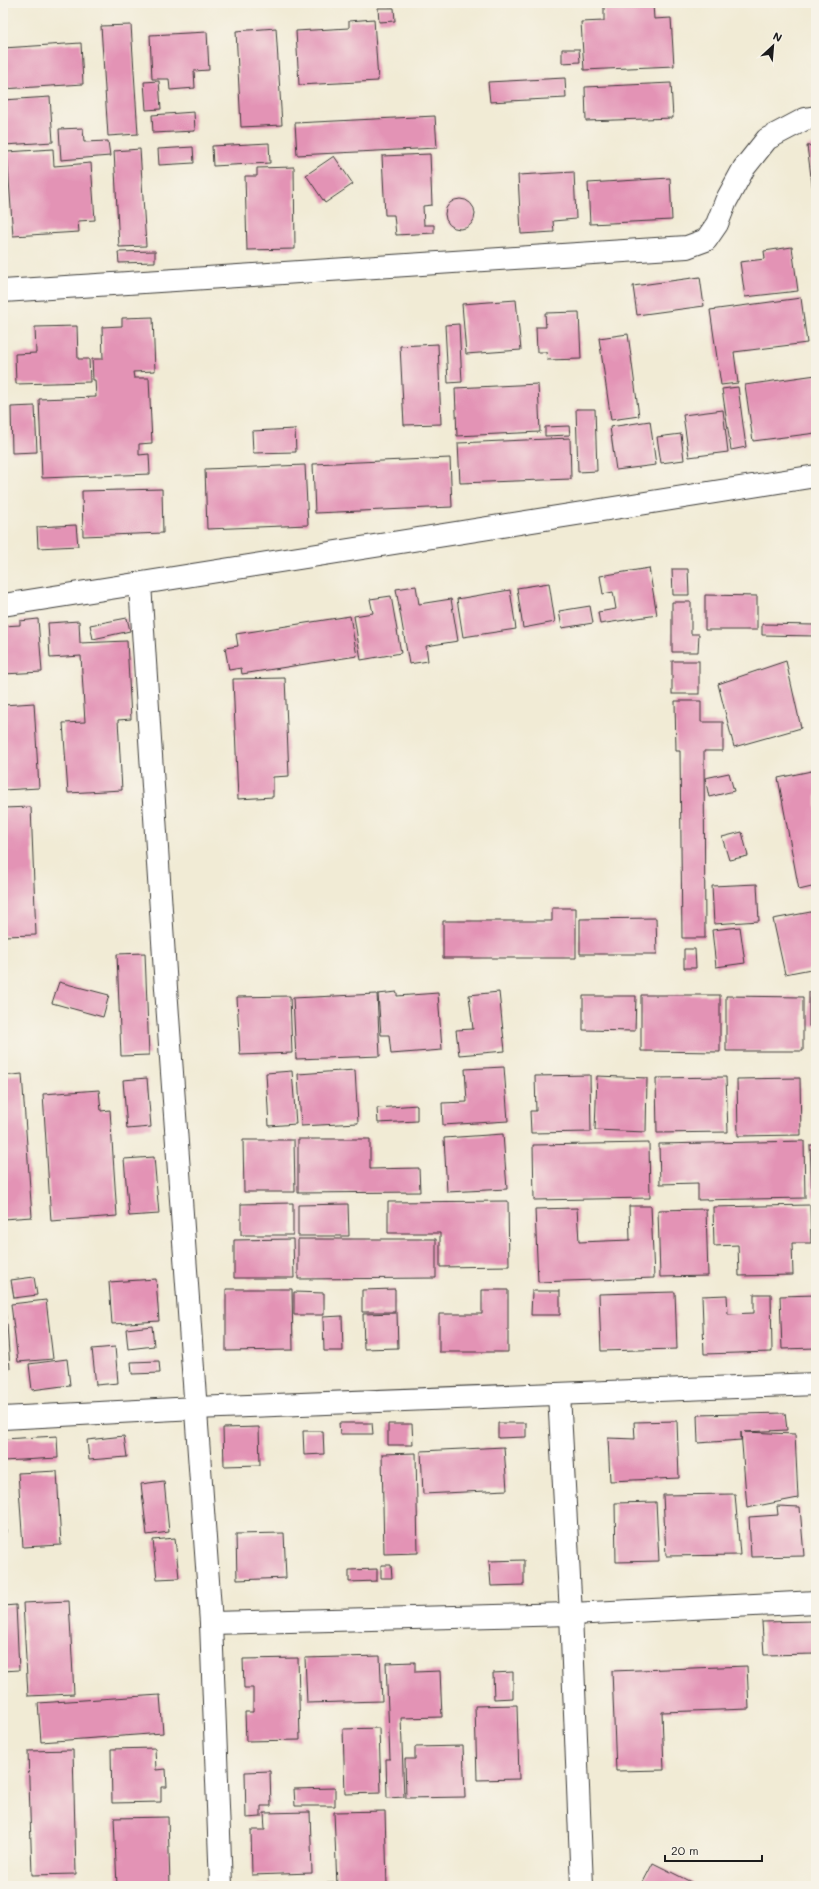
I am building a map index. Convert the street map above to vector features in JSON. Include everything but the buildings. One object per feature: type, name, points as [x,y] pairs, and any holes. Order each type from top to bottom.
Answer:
[{"type":"street","points":[[3,291],[687,247],[706,240],[717,224],[726,200],[744,168],[767,139],[805,119],[816,117]]},
{"type":"street","points":[[3,606],[816,476]]},
{"type":"street","points":[[140,584],[166,996],[211,1623],[221,1886]]},
{"type":"street","points":[[3,1418],[196,1408],[816,1384]]},
{"type":"street","points":[[559,1394],[571,1614],[582,1886]]},
{"type":"street","points":[[211,1623],[571,1614],[816,1602]]}]
